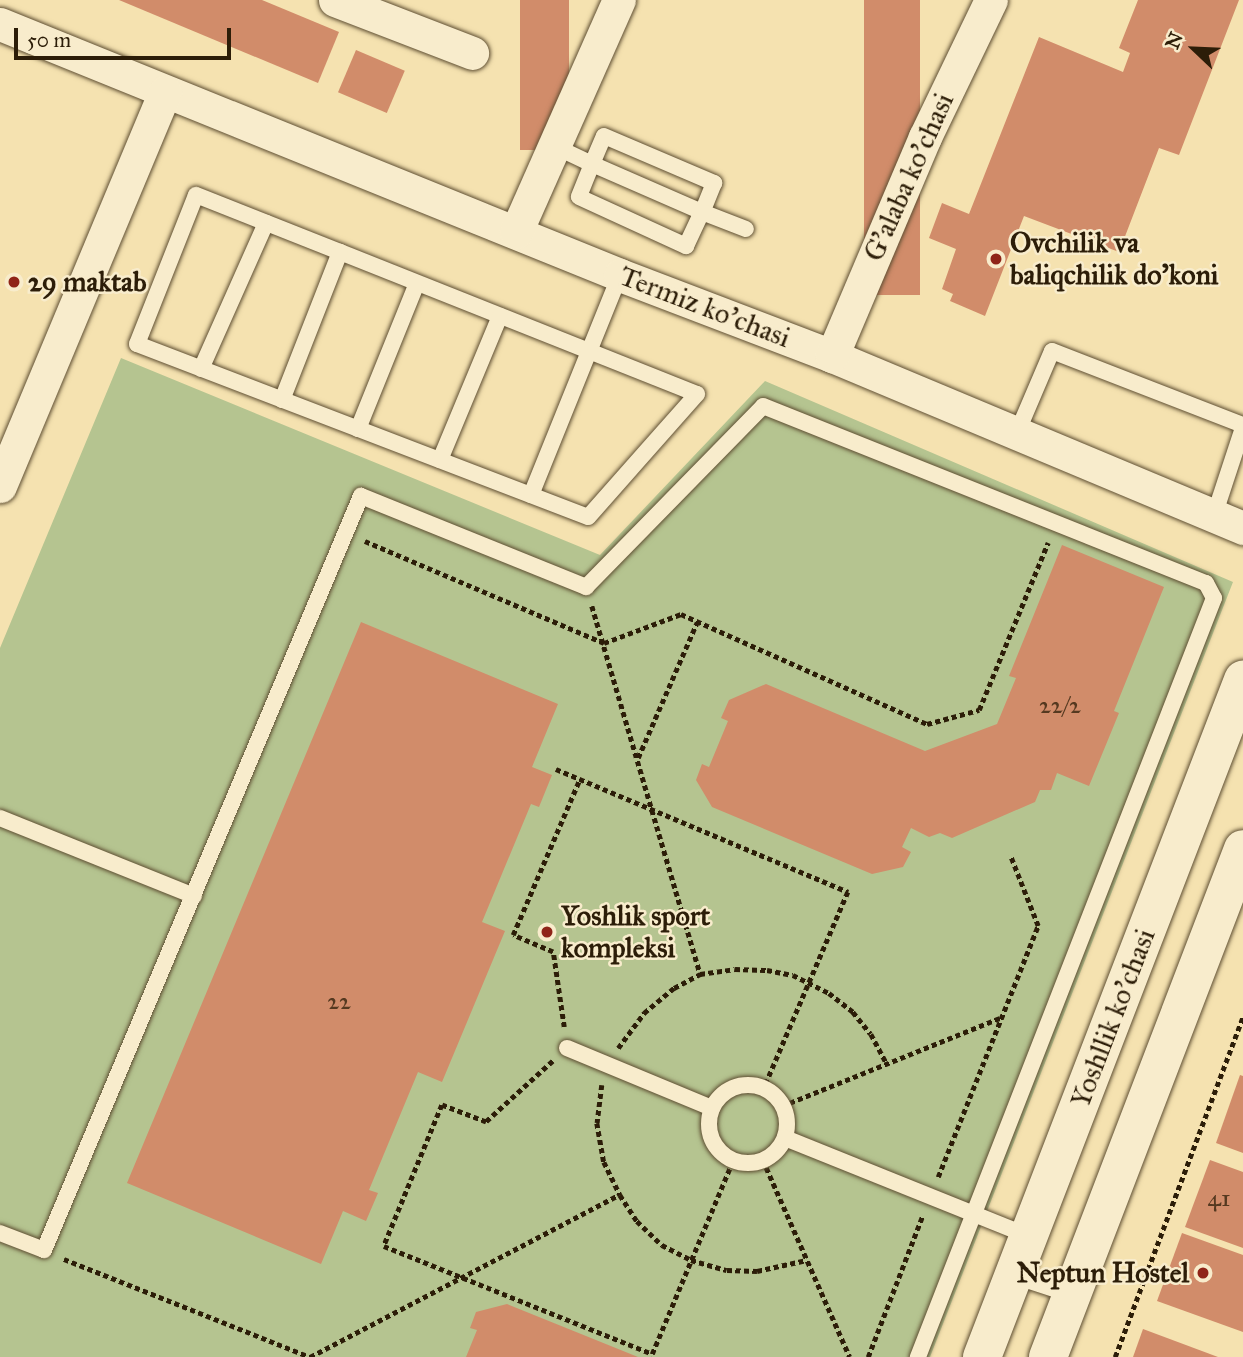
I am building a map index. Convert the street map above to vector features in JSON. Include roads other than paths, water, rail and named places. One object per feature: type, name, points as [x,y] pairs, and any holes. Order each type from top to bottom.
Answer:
[{"type":"main road","name":"Yoshllik ko'chasi","points":[[982,1357],[1243,680]]},
{"type":"main road","points":[[1048,1357],[1243,849]]},
{"type":"street","points":[[335,0],[472,53]]},
{"type":"street","points":[[516,232],[619,0]]},
{"type":"street","name":"G'alaba ko'chasi","points":[[832,356],[925,137],[990,0]]},
{"type":"street","name":"Termiz ko'chasi","points":[[0,24],[620,275],[832,356],[1229,522]]},
{"type":"street","points":[[0,486],[165,92]]},
{"type":"lane","points":[[604,136],[714,183],[687,246],[579,197],[592,164],[604,136]]},
{"type":"lane","points":[[554,146],[746,229]]},
{"type":"lane","points":[[196,195],[340,252],[697,394],[588,517],[136,344],[196,195]]},
{"type":"lane","points":[[201,369],[265,223]]},
{"type":"lane","points":[[282,400],[340,252]]},
{"type":"lane","points":[[531,495],[620,275]]},
{"type":"lane","points":[[358,429],[417,282]]},
{"type":"lane","points":[[440,460],[500,316]]},
{"type":"lane","points":[[1017,433],[1052,351],[1243,426],[1229,522]]},
{"type":"lane","points":[[0,1233],[44,1250],[361,496],[586,587],[763,406],[1206,583],[1214,598],[918,1357]]},
{"type":"lane","points":[[0,818],[194,896]]},
{"type":"lane","points":[[567,1048],[712,1108]]},
{"type":"lane","points":[[743,1085],[764,1088],[782,1106],[788,1125],[785,1138],[778,1149],[763,1160],[746,1163],[733,1160],[715,1145],[710,1133],[712,1108],[730,1089],[743,1085]]},
{"type":"lane","points":[[785,1138],[1029,1236]]},
{"type":"lane","points":[[1014,1276],[1072,1295]]},
{"type":"place","name":"Ovchilik va baliqchilik do'koni","points":[[996,259]]},
{"type":"place","name":"29 maktab","points":[[14,282]]},
{"type":"place","name":"Yoshlik sport kompleksi","points":[[547,932]]},
{"type":"place","name":"Neptun Hostel","points":[[1203,1273]]}]
